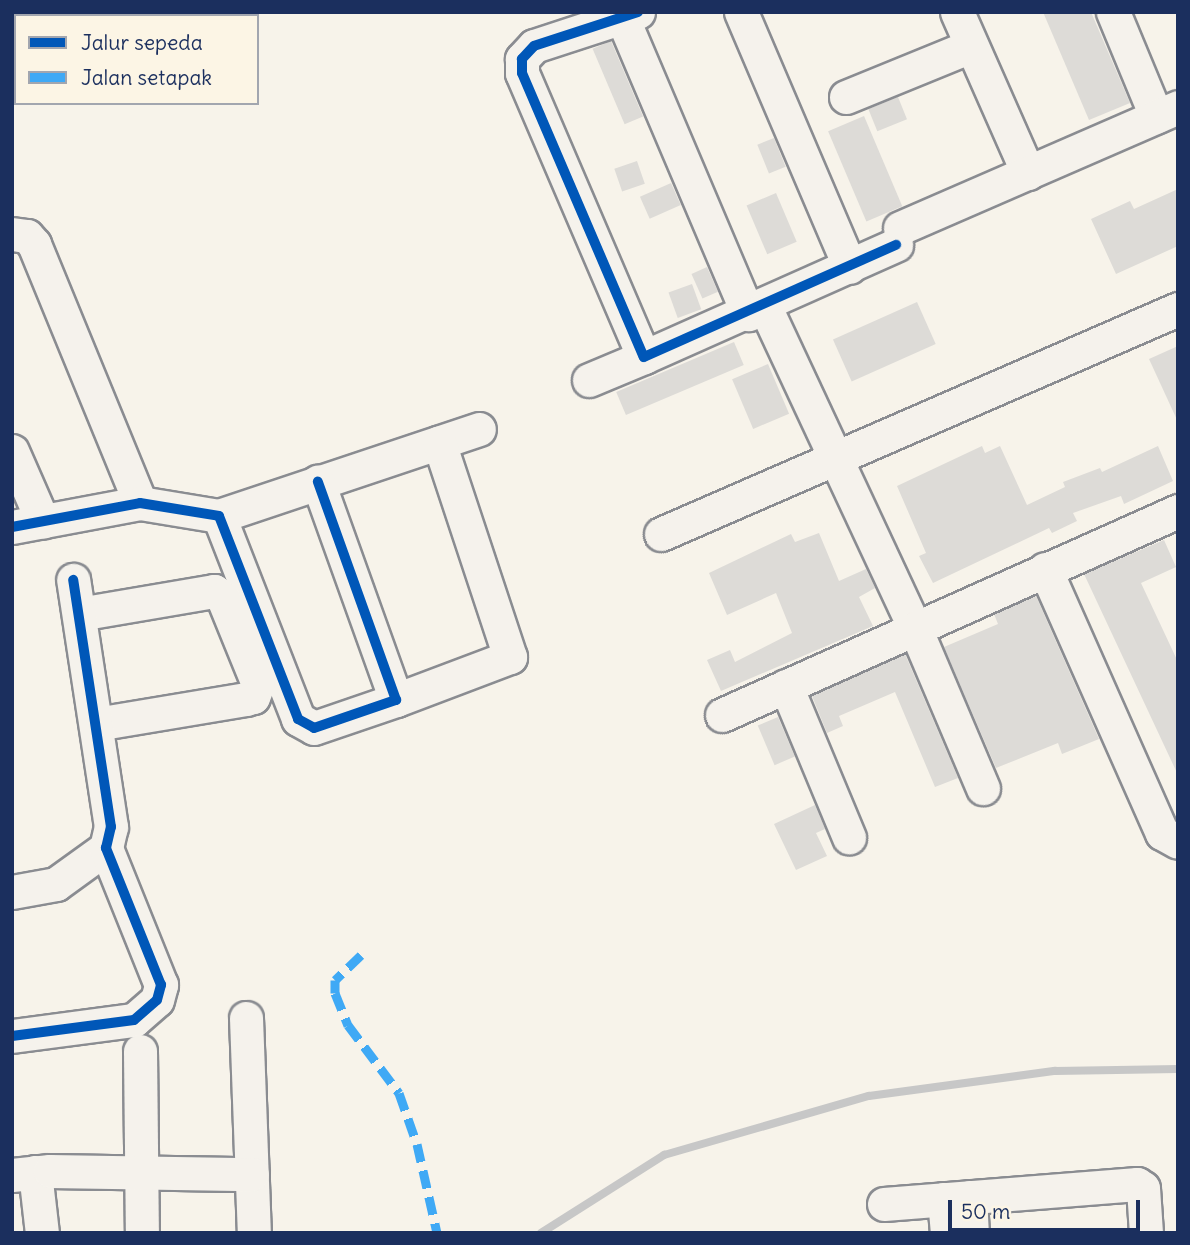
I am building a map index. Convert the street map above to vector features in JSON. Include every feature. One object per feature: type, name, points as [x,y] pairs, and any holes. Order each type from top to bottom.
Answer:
[{"type":"street","points":[[741,12],[850,267]]},
{"type":"street","points":[[957,12],[1028,173]]},
{"type":"street","points":[[589,380],[757,311],[850,267],[898,237],[1028,173],[1167,112],[1113,12]]},
{"type":"street","points":[[644,357],[522,73],[522,59],[534,46],[630,15],[757,311],[834,459],[915,628],[983,788]]},
{"type":"street","points":[[846,97],[971,46]]},
{"type":"street","points":[[12,234],[27,236],[34,244],[140,503]]},
{"type":"street","points":[[661,534],[1178,309]]},
{"type":"street","points":[[12,451],[28,524],[140,503],[219,516],[479,429]]},
{"type":"street","points":[[219,516],[298,719],[314,728],[510,657],[439,442]]},
{"type":"street","points":[[318,482],[396,700]]},
{"type":"street","points":[[722,715],[1178,511]]},
{"type":"street","points":[[1045,569],[1161,833],[1178,842]]},
{"type":"street","points":[[12,1036],[134,1020],[157,1000],[161,985],[106,848],[111,827],[73,580]]},
{"type":"street","points":[[79,614],[214,591],[223,598],[258,684],[253,697],[246,699],[96,724]]},
{"type":"street","points":[[786,686],[849,837]]},
{"type":"street","points":[[12,892],[56,884],[106,848]]},
{"type":"street","points":[[246,1018],[254,1233]]},
{"type":"street","points":[[140,1051],[142,1233]]},
{"type":"street","points":[[42,1233],[24,1173],[252,1174]]},
{"type":"street","points":[[884,1204],[1137,1184],[1143,1188],[1146,1233]]},
{"type":"street","points":[[947,1233],[957,1198]]},
{"type":"street","points":[[957,1198],[972,1233]]},
{"type":"building","points":[[1043,12],[1091,12],[1130,103],[1089,120]]},
{"type":"building","points":[[611,41],[643,116],[625,124],[593,49]]},
{"type":"building","points":[[898,97],[907,119],[877,131],[868,109]]},
{"type":"building","points":[[864,116],[902,206],[866,221],[828,131]]},
{"type":"building","points":[[774,138],[786,167],[769,173],[757,145]]},
{"type":"building","points":[[637,161],[645,184],[622,192],[614,169]]},
{"type":"building","points":[[671,183],[681,205],[650,219],[640,197]]},
{"type":"building","points":[[1178,189],[1178,246],[1116,274],[1091,219],[1130,201],[1134,209]]},
{"type":"building","points":[[776,193],[797,242],[767,254],[747,206]]},
{"type":"building","points":[[707,267],[718,292],[702,299],[691,274]]},
{"type":"building","points":[[692,284],[701,309],[678,318],[669,293]]},
{"type":"building","points":[[917,302],[936,344],[852,381],[833,339]]},
{"type":"building","points":[[734,342],[744,365],[626,415],[616,392]]},
{"type":"building","points":[[1178,346],[1178,422],[1149,359]]},
{"type":"building","points":[[768,364],[789,414],[753,429],[732,379]]},
{"type":"building","points":[[982,446],[985,453],[1000,446],[1027,505],[1065,487],[1063,482],[1100,468],[1102,472],[1158,446],[1173,481],[1124,504],[1121,496],[1073,513],[1077,521],[1052,533],[1049,528],[933,583],[919,556],[926,553],[897,486]]},
{"type":"building","points":[[819,533],[839,581],[866,569],[875,588],[859,597],[873,626],[721,691],[707,660],[730,650],[735,662],[792,633],[776,593],[727,615],[709,573],[791,534],[795,542]]},
{"type":"building","points":[[1164,540],[1176,567],[1141,583],[1178,662],[1178,775],[1084,574]]},
{"type":"building","points":[[1036,596],[1099,739],[1062,754],[1058,743],[996,768],[944,647],[998,624],[994,614]]},
{"type":"building","points":[[905,654],[958,778],[935,787],[895,692],[839,716],[843,726],[827,733],[812,696]]},
{"type":"building","points":[[778,717],[795,757],[775,765],[758,726]]},
{"type":"building","points":[[815,805],[825,829],[816,833],[827,856],[796,870],[774,824]]},
{"type":"waterway","points":[[541,1233],[664,1155],[869,1096],[1055,1071],[1178,1069]]},
{"type":"marked path","points":[[361,955],[335,980],[335,993],[348,1025],[399,1093],[417,1144],[437,1233]]},
{"type":"cycle path","points":[[638,12],[534,46],[522,59],[522,73],[644,357],[896,245]]},
{"type":"cycle path","points":[[12,527],[140,503],[219,516],[298,719],[314,728],[396,700],[318,482]]},
{"type":"cycle path","points":[[12,1036],[134,1020],[157,1000],[161,985],[106,848],[111,827],[73,580]]}]
